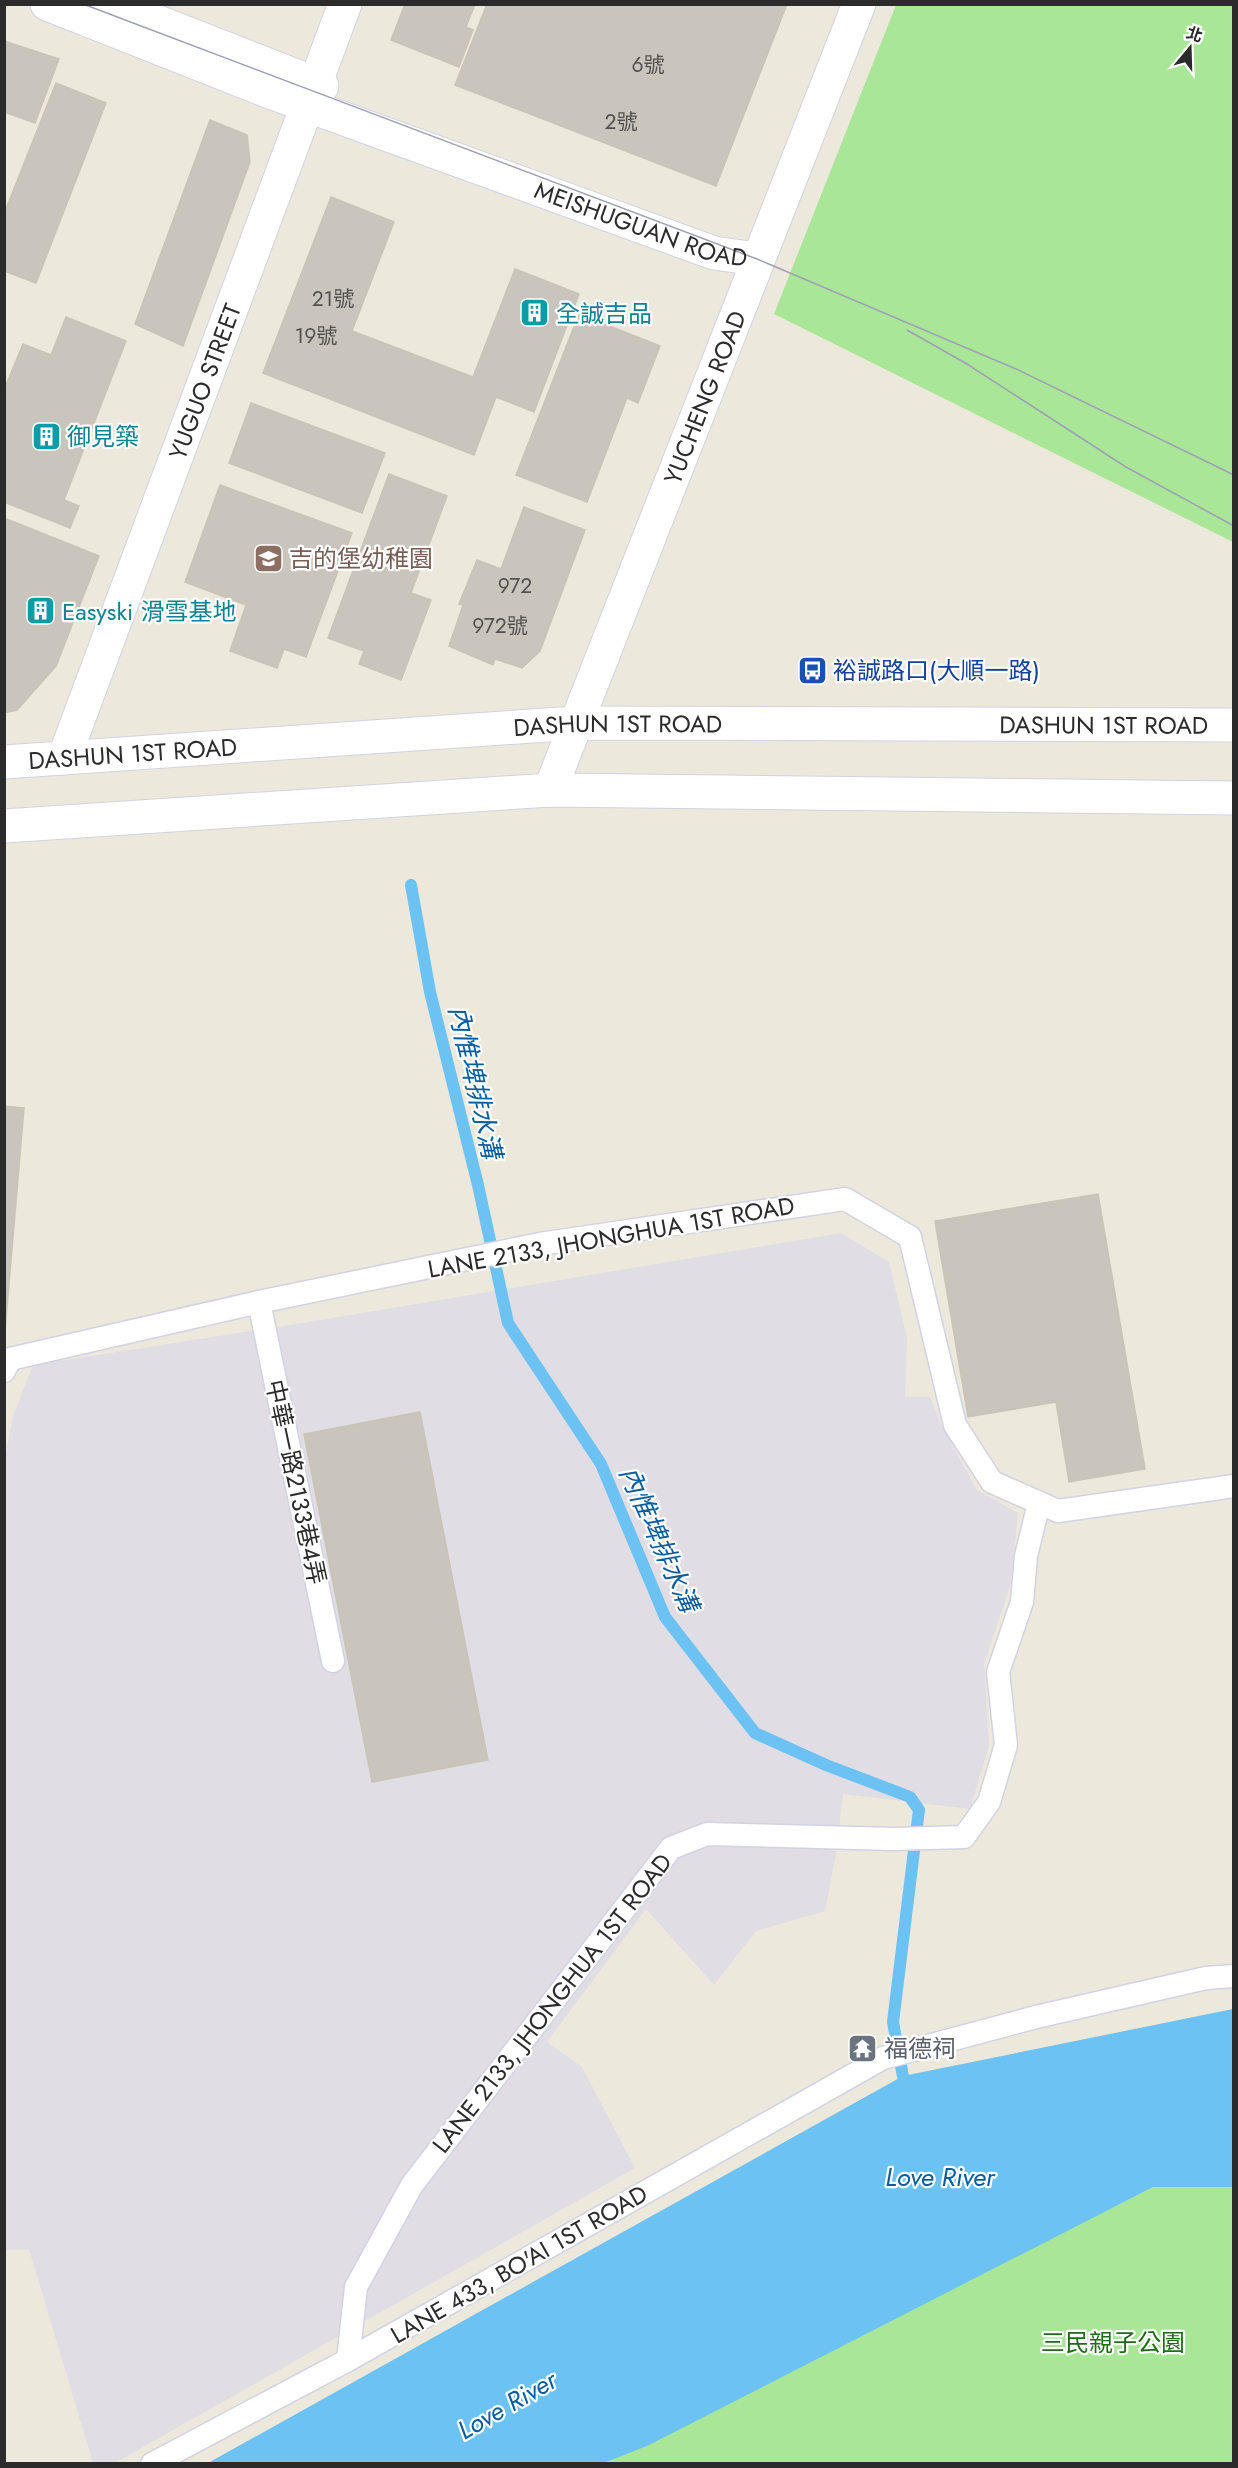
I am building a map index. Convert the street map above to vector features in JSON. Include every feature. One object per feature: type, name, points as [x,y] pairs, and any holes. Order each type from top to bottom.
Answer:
[{"type":"street","name":"MEISHUGUAN ROAD","points":[[46,4],[689,222],[721,236],[757,259]]},
{"type":"street","name":"MEISHUGUAN ROAD","points":[[112,4],[311,94]]},
{"type":"street","name":"YUGUO STREET","points":[[64,758],[345,4]]},
{"type":"street","name":"YUCHENG ROAD","points":[[550,790],[859,4]]},
{"type":"street","name":"DASHUN 1ST ROAD","points":[[4,762],[576,723],[1233,725]]},
{"type":"street","points":[[4,826],[550,790],[1233,798]]},
{"type":"lane","name":"LANE 2133, JHONGHUA 1ST ROAD","points":[[4,1371],[10,1359],[259,1302],[512,1250],[845,1199],[910,1237],[955,1425],[992,1482],[1058,1511],[1233,1486]]},
{"type":"lane","name":"中華一路2133巷4弄","points":[[259,1302],[333,1661]]},
{"type":"lane","name":"LANE 2133, JHONGHUA 1ST ROAD","points":[[348,2360],[356,2287],[412,2185],[670,1848],[708,1834],[893,1839],[964,1837],[989,1802],[1006,1745],[998,1672],[1022,1602],[1026,1556],[1039,1503]]},
{"type":"lane","name":"LANE 433, BO'AI 1ST ROAD","points":[[152,2463],[348,2360],[883,2058],[1036,2016],[1206,1978],[1233,1976]]},
{"type":"shaded area","points":[[841,1233],[889,1262],[907,1338],[905,1397],[930,1397],[941,1424],[977,1490],[1018,1513],[1011,1583],[984,1664],[989,1746],[970,1809],[843,1794],[836,1854],[825,1911],[756,1931],[714,1985],[646,1909],[547,2042],[582,2067],[635,2168],[115,2463],[93,2463],[29,2249],[5,2250],[4,1464],[13,1416],[33,1365],[303,1323]]},
{"type":"green space","points":[[896,5],[1233,5],[1233,542],[774,314]]},
{"type":"green space","name":"三民親子公園","points":[[1153,2187],[1233,2187],[1233,2463],[604,2464]]},
{"type":"water","name":"Love River","points":[[1233,2009],[1233,2187],[1153,2187],[649,2445],[604,2463],[208,2463],[903,2076]]},
{"type":"building","points":[[405,4],[475,4],[466,27],[473,30],[459,67],[391,40]]},
{"type":"building","points":[[487,4],[787,4],[716,186],[455,85]]},
{"type":"building","points":[[4,41],[59,59],[35,123],[4,112]]},
{"type":"building","points":[[56,83],[106,103],[36,283],[4,271],[4,214]]},
{"type":"building","points":[[210,120],[247,135],[250,162],[183,346],[135,324]]},
{"type":"building","name":"全誠吉品","points":[[331,197],[394,222],[352,331],[473,377],[515,269],[579,294],[534,412],[496,397],[474,455],[263,373]]},
{"type":"building","points":[[579,314],[660,346],[638,403],[627,398],[587,502],[516,475]]},
{"type":"building","name":"御見築","points":[[66,317],[126,341],[64,500],[79,506],[70,528],[4,502],[7,484],[4,483],[4,390],[23,344],[51,355]]},
{"type":"building","points":[[251,403],[385,453],[362,513],[229,463]]},
{"type":"building","points":[[389,474],[447,496],[411,593],[431,600],[401,680],[359,664],[364,651],[328,638]]},
{"type":"building","name":"吉的堡幼稚園","points":[[220,485],[352,533],[306,657],[284,649],[277,668],[230,651],[246,605],[185,582]]},
{"type":"building","points":[[524,507],[585,530],[540,651],[522,668],[495,659],[493,665],[449,646],[463,605],[459,604],[477,560],[501,569]]},
{"type":"building","name":"Easyski 滑雪基地","points":[[4,518],[99,556],[56,666],[17,710],[4,713]]},
{"type":"building","points":[[4,1106],[24,1108],[4,1342]]},
{"type":"building","points":[[1098,1194],[1145,1469],[1069,1482],[1056,1402],[968,1417],[935,1221]]},
{"type":"building","points":[[420,1412],[488,1760],[372,1782],[304,1434]]},
{"type":"waterway","name":"內惟埤排水溝","points":[[411,885],[430,992],[478,1185],[508,1323],[601,1464],[665,1617],[755,1733],[826,1765],[910,1797],[919,1810],[893,2022],[906,2093]]},
{"type":"tram line","points":[[83,4],[757,259],[1016,369],[1234,475]]},
{"type":"tram line","points":[[907,330],[967,364],[1126,467],[1234,526]]},
{"type":"place","name":"全誠吉品","points":[[535,313]]},
{"type":"place","name":"御見築","points":[[46,436]]},
{"type":"place","name":"吉的堡幼稚園","points":[[268,558]]},
{"type":"place","name":"Easyski 滑雪基地","points":[[41,611]]},
{"type":"place","name":"裕誠路口(大順一路)","points":[[812,670]]},
{"type":"place","name":"福德祠","points":[[863,2048]]}]
